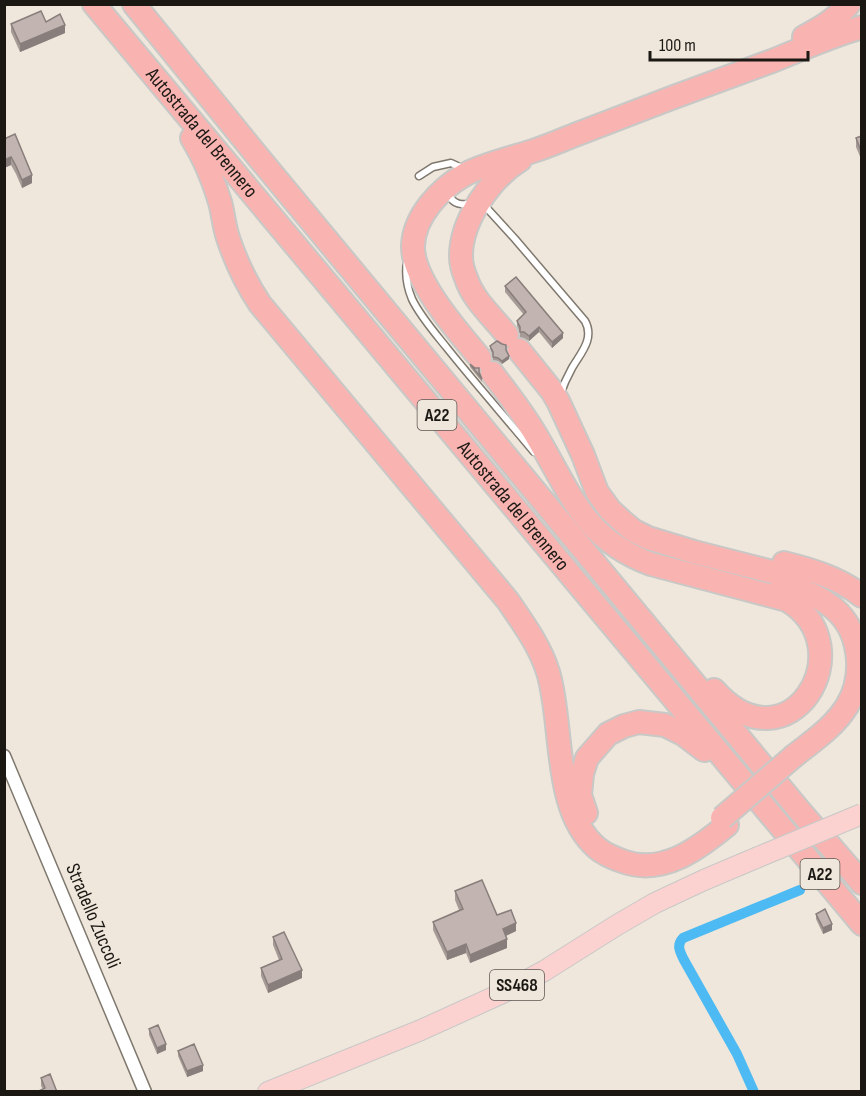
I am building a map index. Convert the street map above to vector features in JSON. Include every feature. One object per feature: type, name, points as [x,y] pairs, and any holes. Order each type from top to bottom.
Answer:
[{"type":"highway","name":"Autostrada del Brennero","points":[[94,4],[861,924]]},
{"type":"highway","name":"Autostrada del Brennero","points":[[134,4],[861,883]]},
{"type":"highway","points":[[721,78],[759,61],[822,27],[849,4]]},
{"type":"highway","points":[[111,25],[140,71],[174,113],[204,156],[231,245],[241,271],[255,296],[340,401],[508,600],[531,635],[548,671],[566,794],[576,822],[585,836],[598,849],[631,864],[648,866],[671,861],[693,851],[797,761],[844,728],[861,702]]},
{"type":"highway","points":[[548,506],[732,708],[749,716],[765,718],[787,716],[812,699],[826,672],[828,660],[825,635],[819,624],[801,607],[787,600],[633,558],[603,537],[590,524],[570,495],[531,426],[514,401],[445,316],[417,266],[413,247],[417,228],[424,212],[437,196],[466,174],[534,151],[860,27]]},
{"type":"highway","points":[[534,151],[505,171],[487,189],[467,226],[462,242],[462,268],[472,292],[552,391],[583,455],[597,492],[610,510],[634,531],[648,538],[694,552],[804,580],[847,606],[861,627]]},
{"type":"highway","points":[[583,455],[601,483],[628,512],[639,519],[695,540],[813,570],[843,583],[861,596]]},
{"type":"highway","points":[[560,477],[615,530],[632,542],[660,555],[812,594],[839,613],[854,636],[858,650],[857,685],[853,696],[838,719],[797,761]]},
{"type":"highway","points":[[725,821],[682,846],[659,853],[632,853],[607,841],[590,822],[580,795],[582,774],[587,758],[608,734],[624,726],[639,722],[665,725],[698,744],[779,825]]},
{"type":"main road","name":"SS468","points":[[268,1092],[421,1030],[507,991],[655,903],[861,814]]},
{"type":"street","name":"Stradello Zuccoli","points":[[4,756],[146,1092]]},
{"type":"lane","points":[[419,176],[433,167],[452,163],[461,167],[466,174]]},
{"type":"lane","points":[[448,187],[448,193],[456,203],[462,205],[479,203],[488,208],[585,321],[589,333],[586,346],[567,376],[558,401]]},
{"type":"lane","points":[[417,228],[408,251],[406,270],[408,288],[413,301],[467,372],[534,452],[560,477]]},
{"type":"building","points":[[41,11],[46,22],[60,14],[65,25],[20,44],[11,24]]},
{"type":"building","points":[[15,134],[32,175],[22,180],[11,157],[4,160],[4,139]]},
{"type":"building","points":[[861,136],[861,151],[856,138]]},
{"type":"building","points":[[516,277],[563,333],[552,342],[539,327],[529,336],[520,332],[517,321],[526,312],[505,286]]},
{"type":"building","points":[[497,341],[506,345],[509,356],[502,361],[493,357],[490,346]]},
{"type":"building","points":[[470,364],[479,368],[482,379]]},
{"type":"building","points":[[482,880],[497,915],[511,910],[516,923],[503,929],[507,939],[470,955],[466,944],[447,952],[433,922],[463,909],[455,891]]},
{"type":"building","points":[[825,909],[832,924],[823,928],[816,914]]},
{"type":"building","points":[[284,932],[302,970],[268,985],[261,968],[282,959],[273,937]]},
{"type":"building","points":[[158,1025],[166,1044],[157,1048],[149,1029]]},
{"type":"building","points":[[194,1044],[203,1065],[187,1071],[178,1051]]},
{"type":"building","points":[[50,1074],[57,1092],[37,1092],[45,1088],[41,1078]]},
{"type":"waterway","points":[[754,1092],[737,1054],[679,949],[680,943],[683,938],[800,890]]}]
